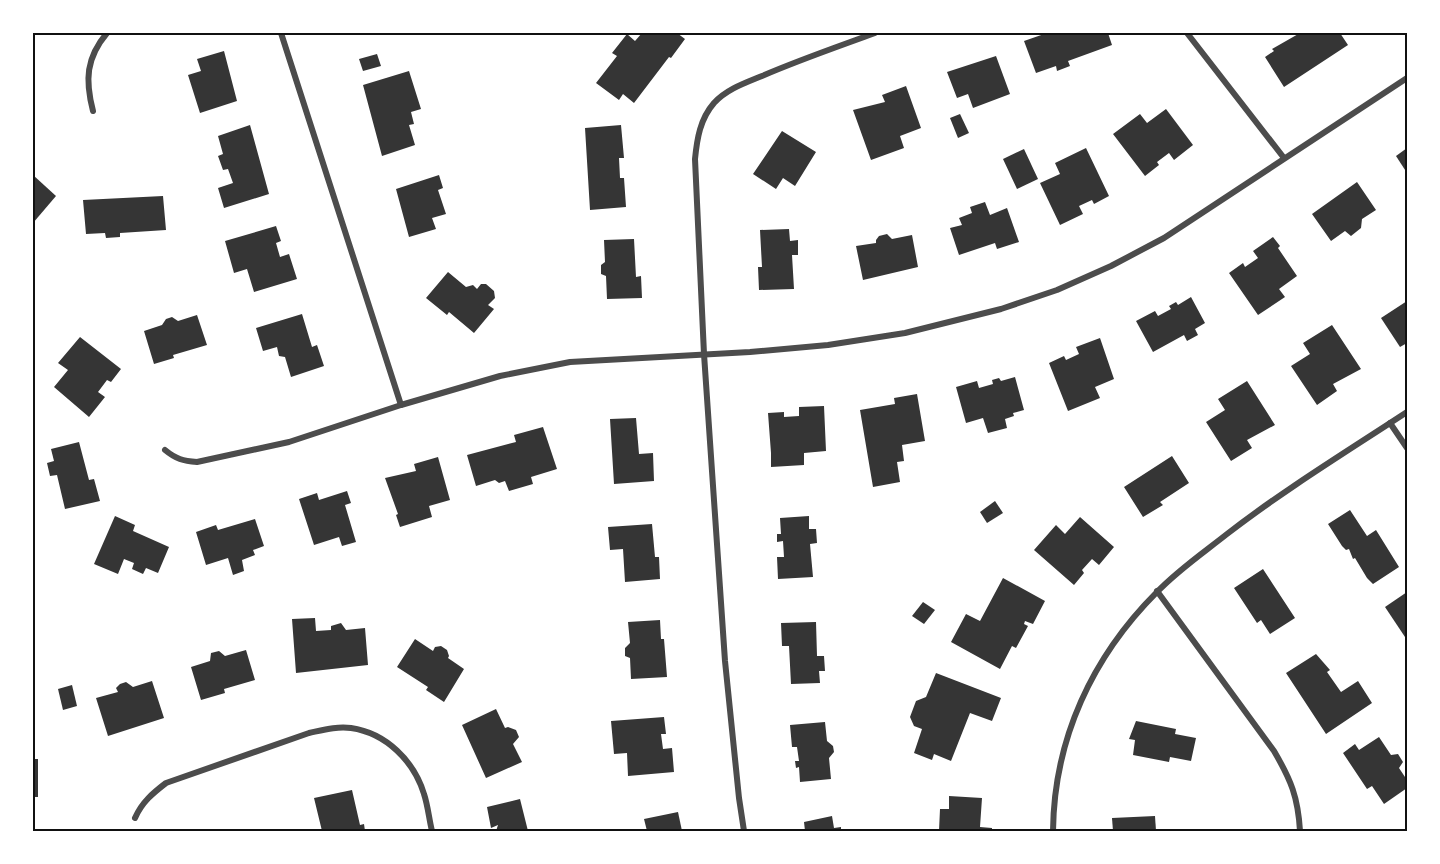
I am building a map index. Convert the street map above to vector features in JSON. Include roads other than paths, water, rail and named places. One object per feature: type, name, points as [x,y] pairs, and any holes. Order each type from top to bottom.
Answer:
[{"type":"street","points":[[93,111],[88,91],[88,71],[92,56],[107,33]]},
{"type":"street","points":[[281,33],[401,405]]},
{"type":"street","points":[[744,831],[725,661],[704,354],[696,141],[702,121],[714,104],[729,90],[874,33]]},
{"type":"street","points":[[1187,33],[1284,158]]},
{"type":"street","points":[[165,450],[182,460],[197,462],[289,442],[401,405],[500,376],[570,362],[750,352],[828,345],[905,333],[1001,309],[1057,291],[1112,267],[1164,238],[1407,78]]},
{"type":"street","points":[[1053,831],[1057,773],[1068,732],[1085,692],[1109,650],[1138,612],[1179,571],[1268,502],[1407,412]]},
{"type":"street","points":[[1390,423],[1407,448]]},
{"type":"street","points":[[1157,591],[1279,759],[1297,802],[1300,831]]},
{"type":"street","points":[[135,818],[138,810],[150,795],[166,783],[309,733],[332,728],[350,728],[368,732],[402,755],[425,795],[432,831]]}]
